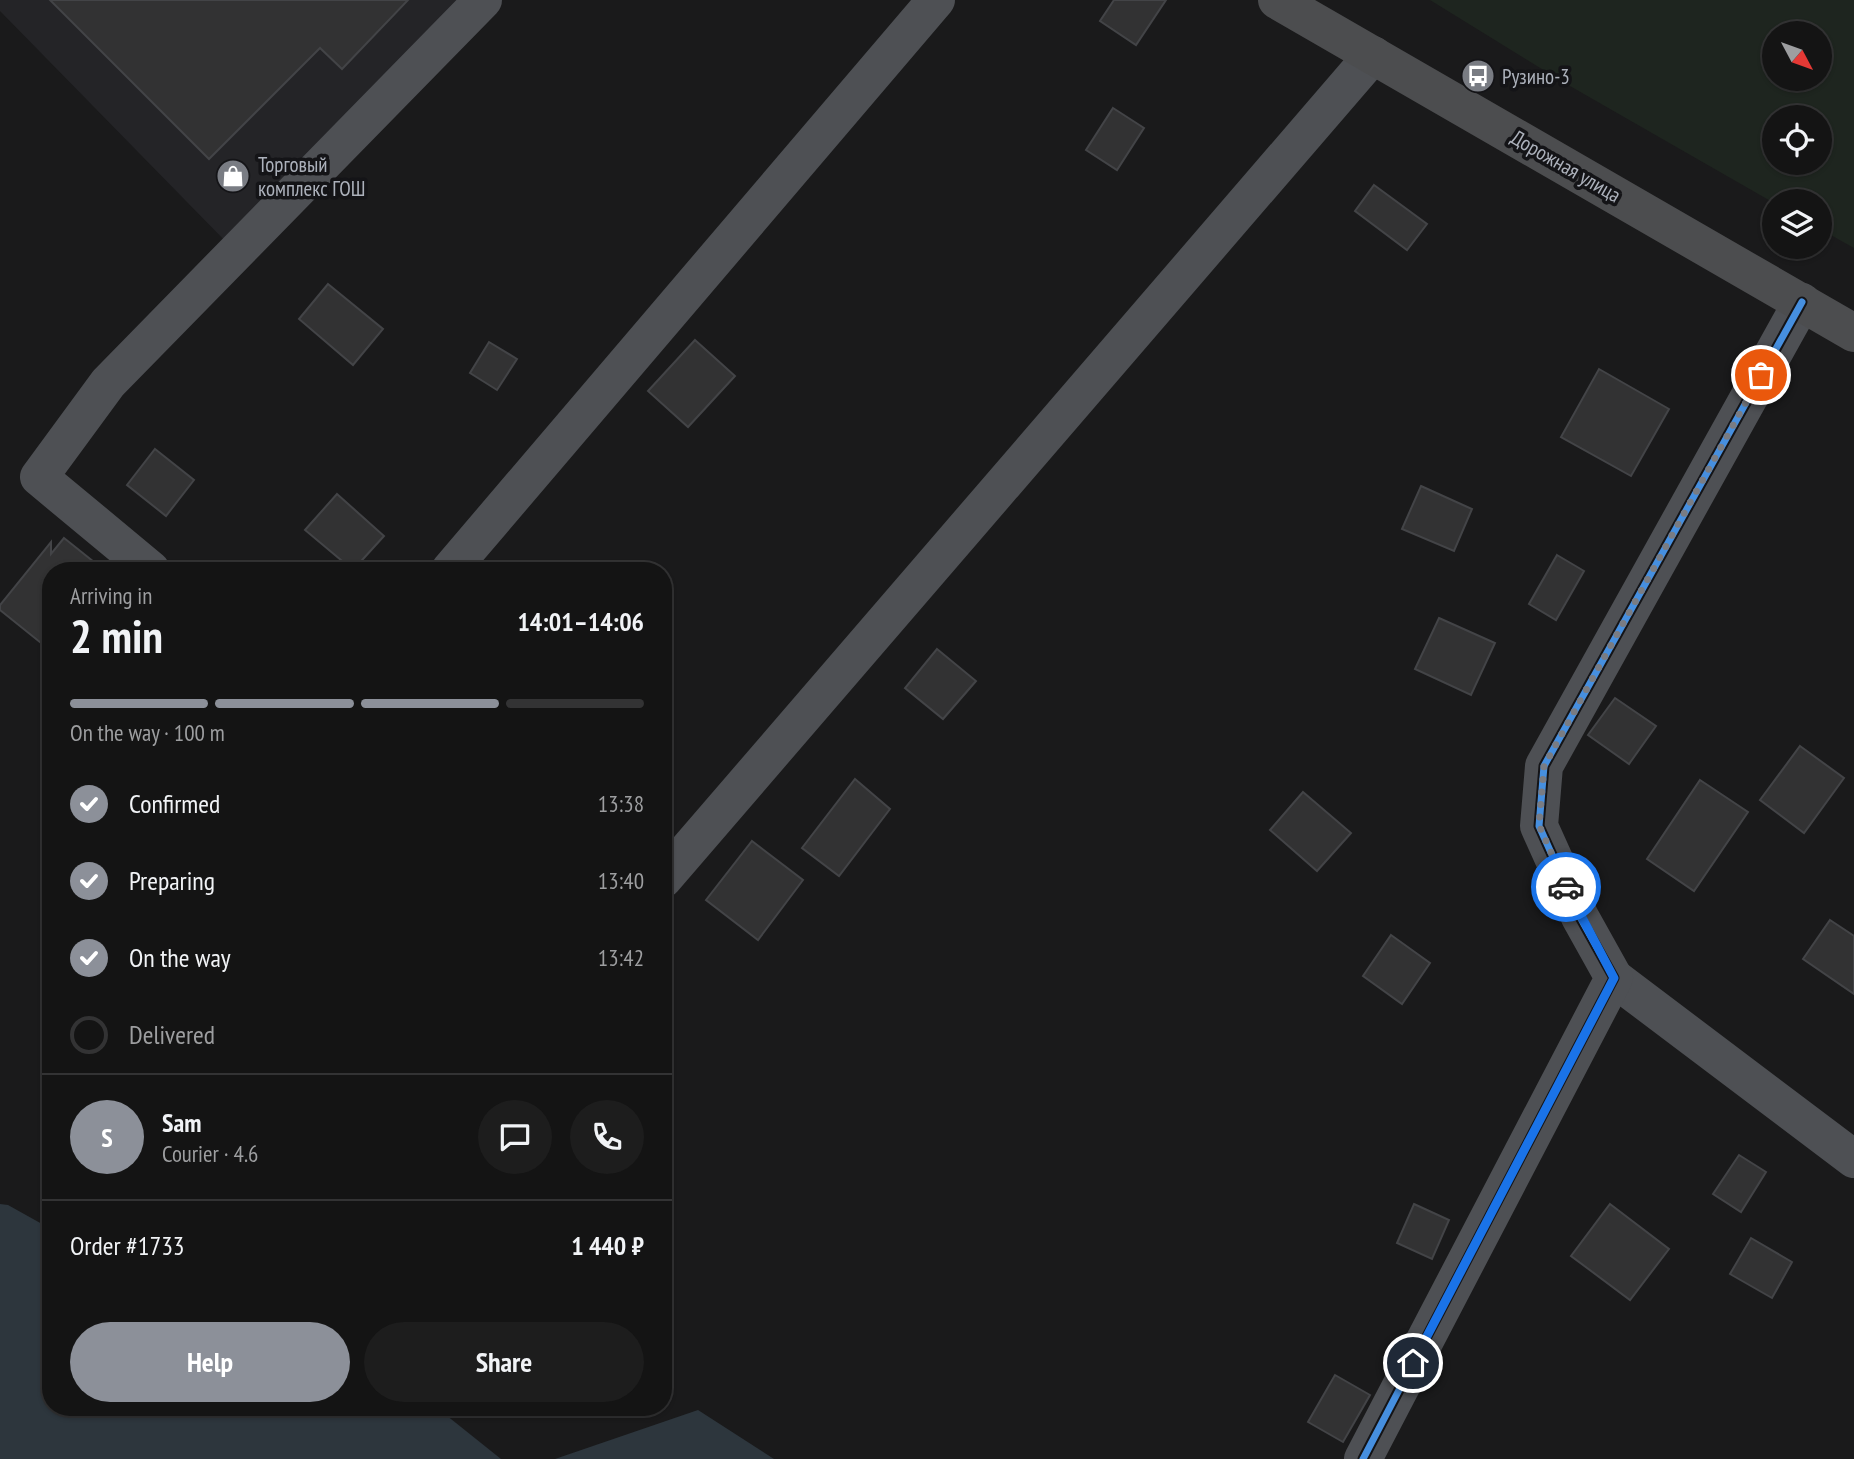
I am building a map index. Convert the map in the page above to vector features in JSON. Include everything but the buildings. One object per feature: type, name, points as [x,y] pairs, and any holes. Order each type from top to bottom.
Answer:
[{"type":"main road","name":"Дорожная улица","points":[[1278,0],[1854,333]]},
{"type":"street","points":[[141,562],[39,477],[108,383],[483,0]]},
{"type":"street","points":[[457,562],[936,0]]},
{"type":"street","points":[[672,869],[1373,55]]},
{"type":"street","points":[[1802,302],[1544,766],[1539,825],[1580,917],[1614,978],[1854,1159]]},
{"type":"street","points":[[1363,1459],[1614,978]]},
{"type":"shaded area","name":"Торговый комплекс ГОШ","points":[[0,0],[486,0],[232,248],[0,11]]},
{"type":"shaded area","points":[[1430,0],[1854,0],[1854,248],[1832,236],[1832,189],[1762,189],[1762,196],[1563,82]]},
{"type":"shaded area","points":[[0,1204],[8,1205],[42,1224],[42,1416],[447,1416],[501,1459],[0,1459]]},
{"type":"shaded area","points":[[698,1410],[774,1459],[555,1459]]},
{"type":"cycle path","points":[[1363,1459],[1614,978],[1580,917],[1539,826],[1544,766],[1802,302]]},
{"type":"way so far","points":[[1566,887],[1539,825],[1544,766],[1761,375]]},
{"type":"place","name":"Рузино-3","points":[[1478,76]]},
{"type":"place","name":"Торговый комплекс ГОШ","points":[[233,176]]},
{"type":"route","points":[[1413,1363],[1614,978],[1566,887]]}]
